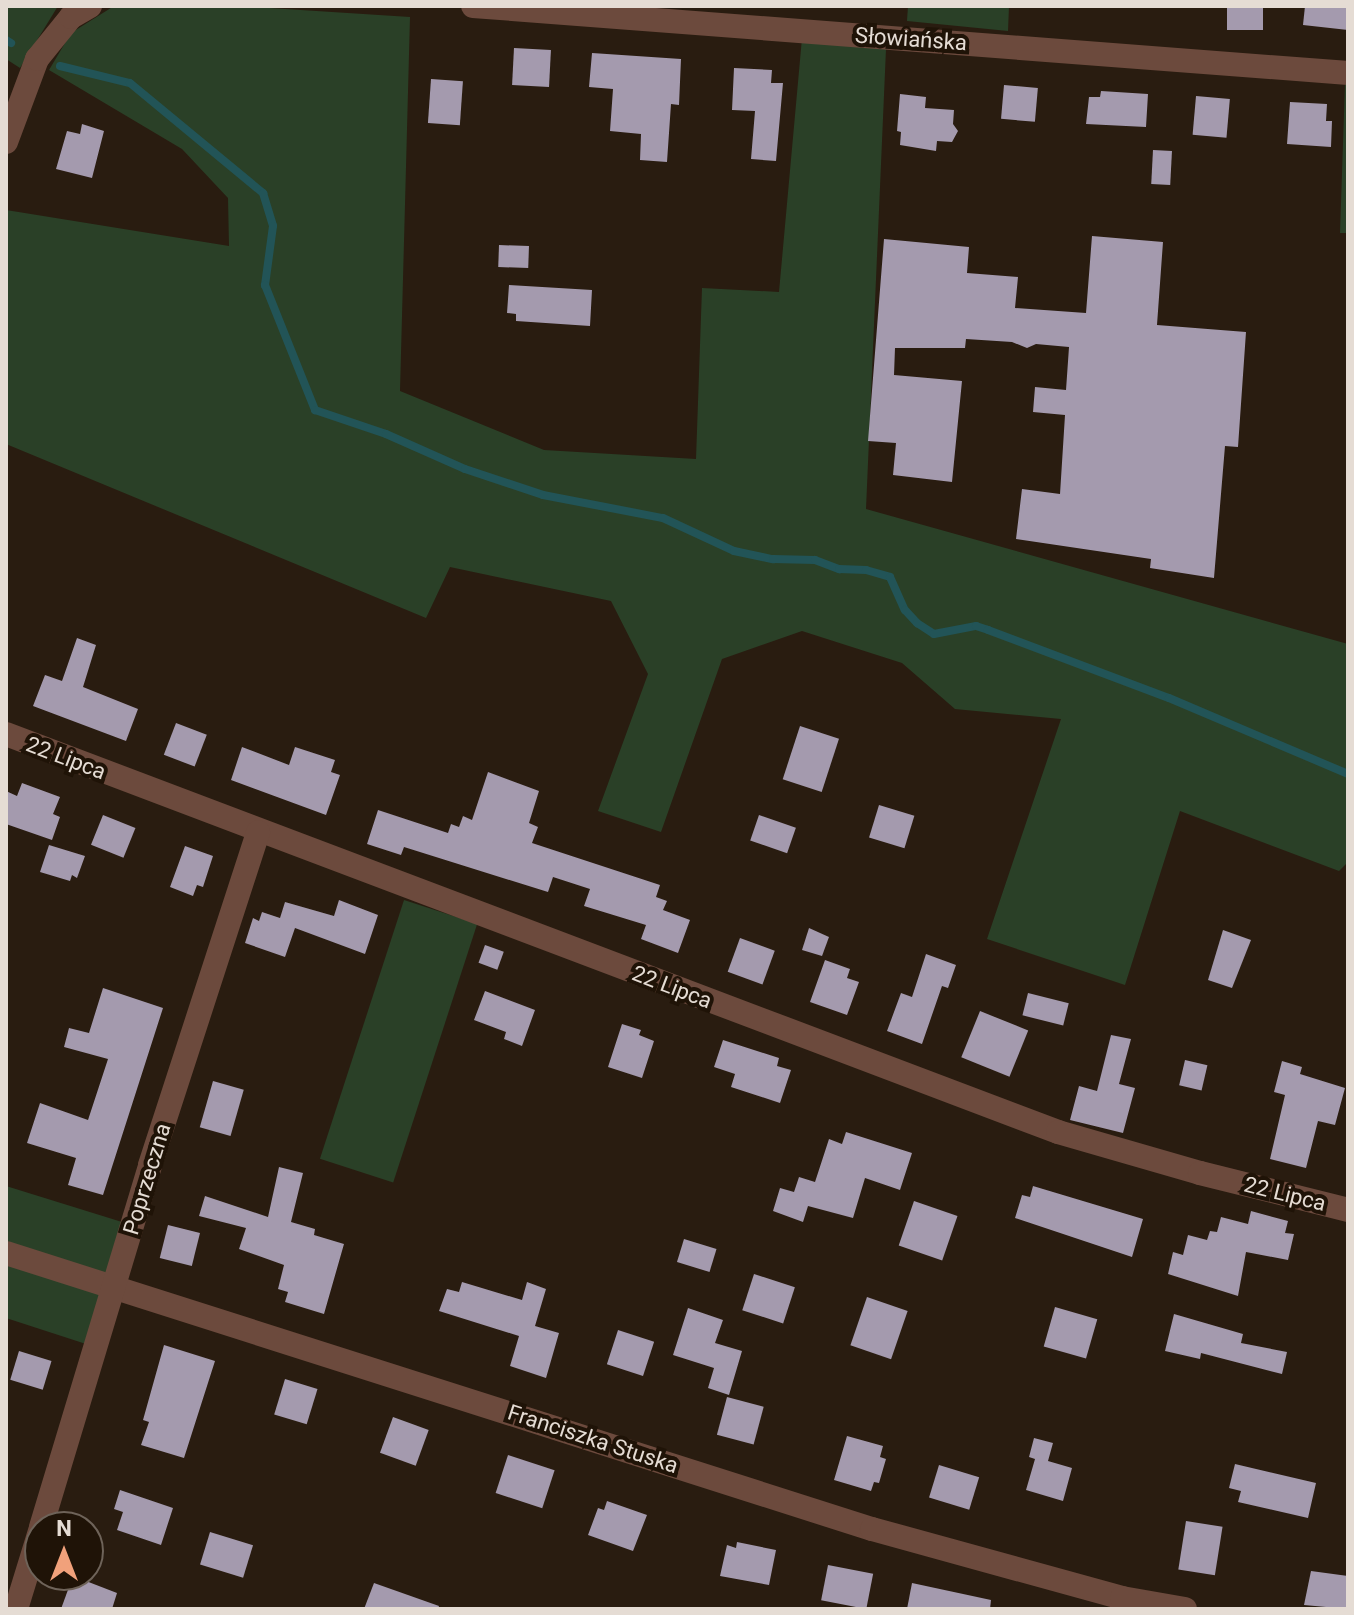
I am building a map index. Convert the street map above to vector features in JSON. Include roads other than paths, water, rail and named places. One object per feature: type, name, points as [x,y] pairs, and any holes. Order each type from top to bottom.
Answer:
[{"type":"street","points":[[6,142],[37,59],[71,17],[90,6]]},
{"type":"street","name":"Słowiańska","points":[[473,6],[694,14],[1348,73]]},
{"type":"street","name":"22 Lipca","points":[[6,734],[258,832],[1058,1132],[1200,1173],[1348,1210]]},
{"type":"street","name":"Poprzeczna","points":[[46,1511],[114,1286],[258,832]]},
{"type":"street","name":"Franciszka Stuska","points":[[6,1253],[872,1529],[1122,1598],[1185,1609]]},
{"type":"street","name":"Poprzeczna","points":[[16,1609],[24,1583]]},
{"type":"waterway","points":[[6,40],[11,43]]},
{"type":"waterway","points":[[60,66],[130,83],[263,193],[273,226],[265,285],[315,410],[386,434],[465,469],[543,495],[663,518],[734,551],[773,559],[815,560],[839,569],[866,570],[890,577],[905,610],[934,634],[976,626],[988,630],[1169,698],[1348,774]]}]
